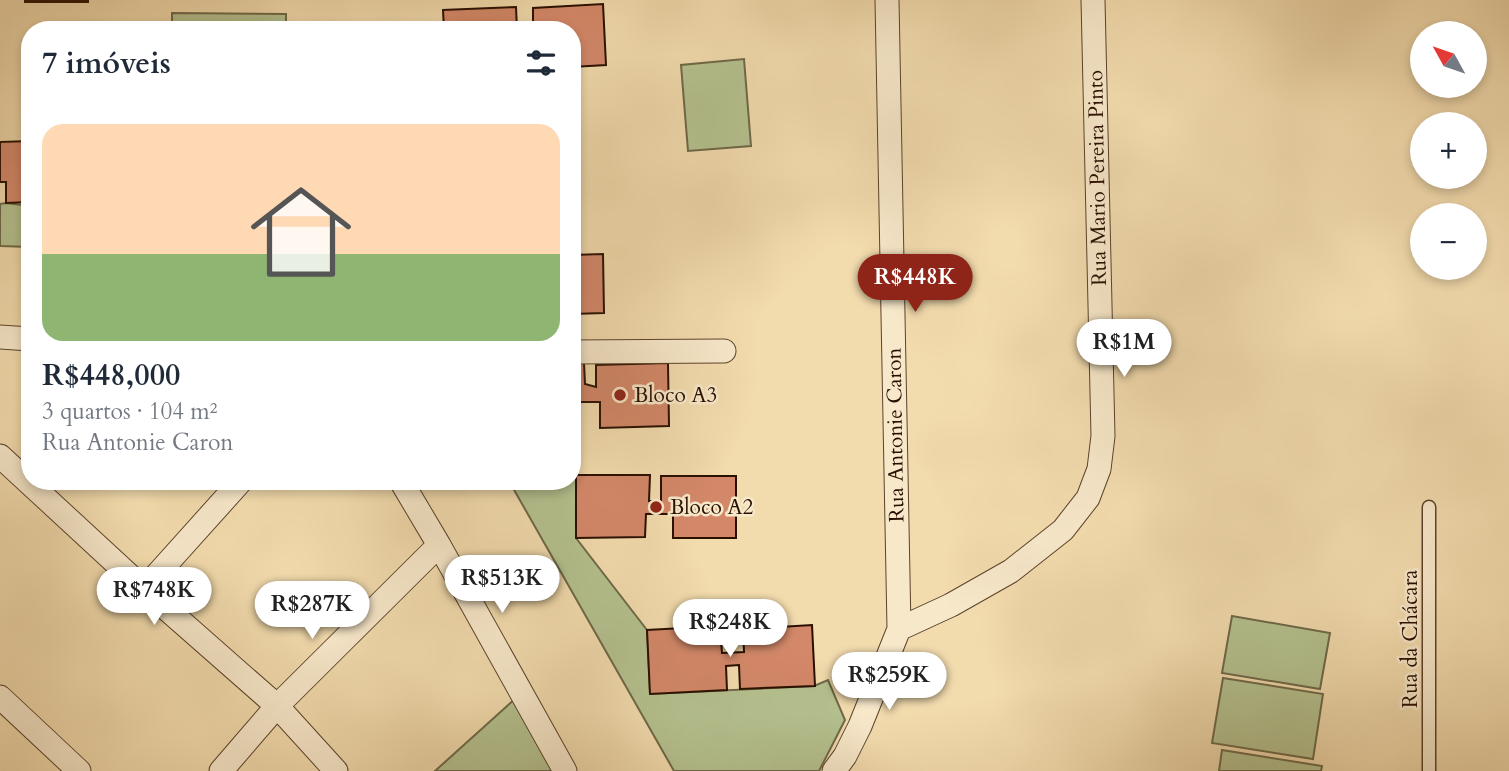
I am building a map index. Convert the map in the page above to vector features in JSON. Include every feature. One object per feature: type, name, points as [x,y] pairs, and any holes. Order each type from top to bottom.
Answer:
[{"type":"street","name":"Rua Antonie Caron","points":[[834,771],[860,726],[899,629],[887,0]]},
{"type":"street","name":"Rua Mario Pereira Pinto","points":[[899,629],[951,605],[1011,571],[1063,530],[1088,498],[1099,469],[1103,436],[1093,0]]},
{"type":"street","points":[[0,337],[21,338]]},
{"type":"street","points":[[581,352],[724,351]]},
{"type":"street","points":[[0,456],[21,475]]},
{"type":"street","points":[[37,490],[277,706],[336,771]]},
{"type":"street","points":[[144,589],[233,490]]},
{"type":"street","points":[[406,490],[565,771]]},
{"type":"street","points":[[221,771],[277,706],[439,545]]},
{"type":"street","points":[[0,697],[79,771]]},
{"type":"lane","name":"Rua da Chácara","points":[[1429,507],[1429,771]]},
{"type":"green space","points":[[172,13],[286,14],[286,21],[172,21]]},
{"type":"green space","points":[[744,59],[751,146],[688,151],[681,65]]},
{"type":"green space","points":[[0,204],[21,205],[21,247],[0,246]]},
{"type":"green space","points":[[514,490],[576,490],[576,538],[647,630],[650,694],[814,686],[828,680],[845,720],[819,771],[674,771]]},
{"type":"green space","points":[[1232,616],[1330,633],[1320,689],[1222,673]]},
{"type":"green space","points":[[1223,678],[1323,694],[1313,759],[1212,743]]},
{"type":"green space","points":[[516,698],[557,771],[435,771]]},
{"type":"green space","points":[[1222,750],[1322,766],[1321,771],[1219,771]]},
{"type":"building","points":[[88,0],[88,2],[25,2]]},
{"type":"building","points":[[603,4],[606,65],[581,66],[581,21],[533,21],[533,8]]},
{"type":"building","points":[[516,7],[517,21],[444,21],[443,10]]},
{"type":"building","points":[[21,141],[21,202],[6,203],[6,182],[0,182],[0,142]]},
{"type":"building","points":[[603,254],[604,313],[581,314],[581,255]]},
{"type":"building","name":"Bloco A3","points":[[581,363],[584,363],[585,384],[596,387],[596,365],[668,363],[669,426],[600,428],[600,402],[581,402]]},
{"type":"building","name":"Bloco A2","points":[[581,475],[650,475],[649,501],[661,501],[661,476],[736,476],[736,538],[673,538],[673,514],[646,514],[645,537],[576,538],[576,490],[581,490]]},
{"type":"building","points":[[812,625],[815,686],[740,689],[739,665],[726,666],[727,690],[650,694],[647,630],[720,626],[722,653],[744,652],[743,629]]},
{"type":"place","name":"Bloco A3","points":[[620,395]]},
{"type":"place","name":"Bloco A2","points":[[656,507]]}]
